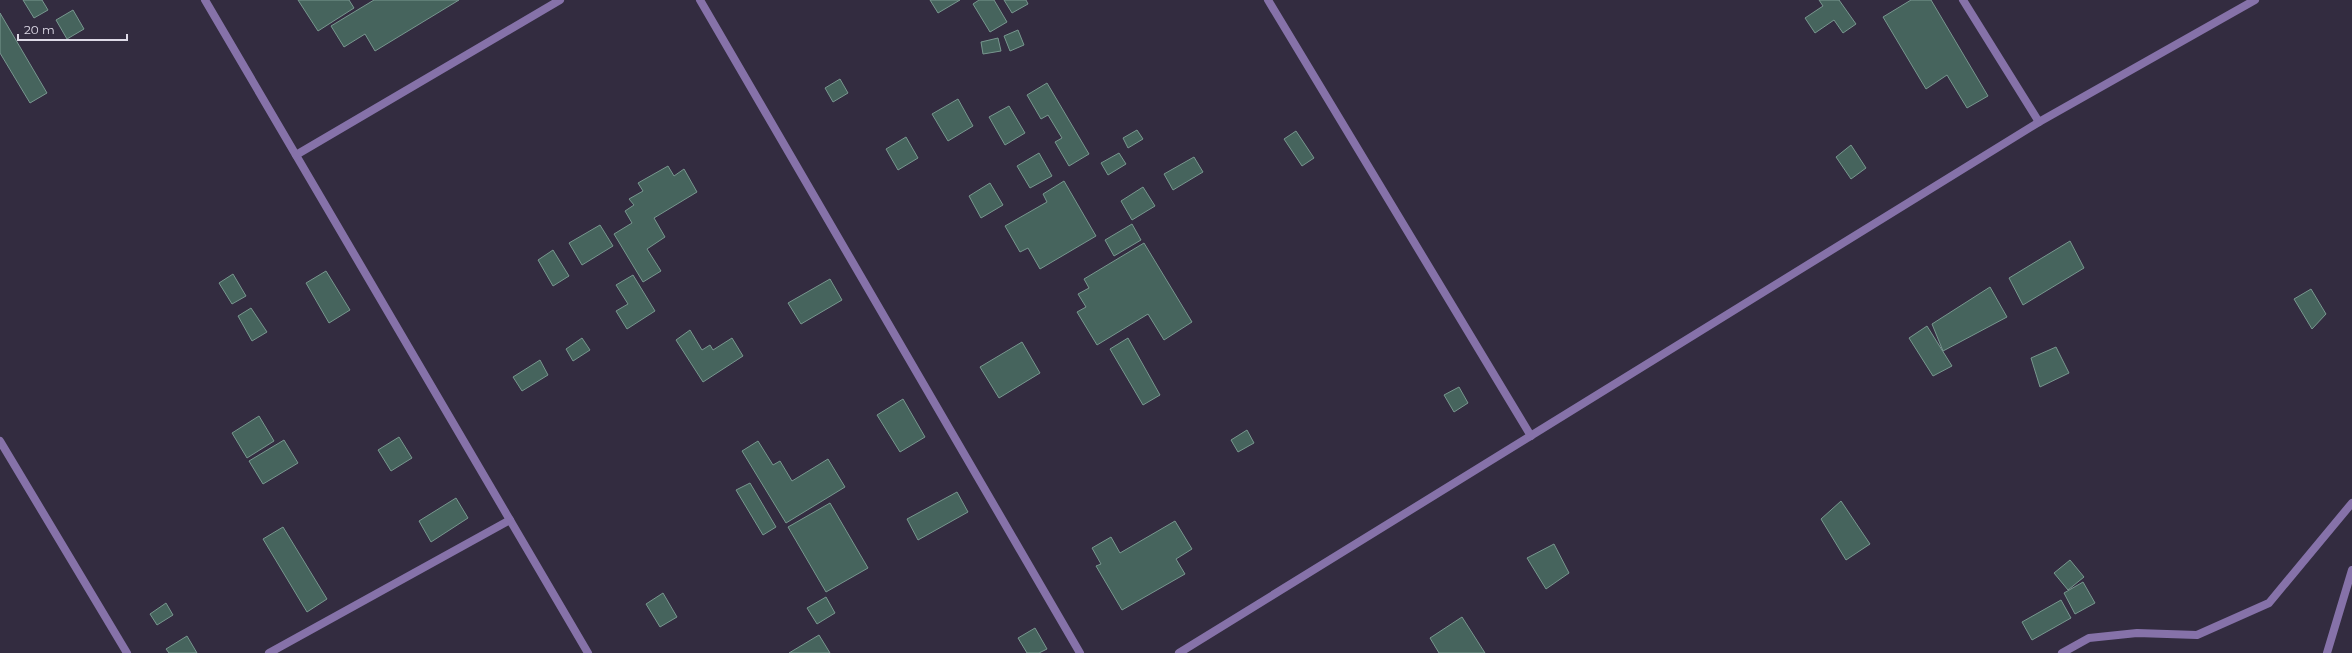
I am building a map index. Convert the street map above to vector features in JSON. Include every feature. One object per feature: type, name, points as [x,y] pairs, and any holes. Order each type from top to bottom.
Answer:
[{"type":"street","points":[[205,0],[588,653]]},
{"type":"street","points":[[296,155],[560,0]]},
{"type":"street","points":[[700,0],[1080,653]]},
{"type":"street","points":[[1268,0],[1531,436]]},
{"type":"street","points":[[1964,0],[2039,122]]},
{"type":"street","points":[[1179,653],[2039,122],[2256,0]]},
{"type":"street","points":[[0,441],[128,653]]},
{"type":"street","points":[[2062,653],[2089,638],[2137,633],[2197,635],[2269,603],[2352,504]]},
{"type":"street","points":[[269,653],[510,520]]},
{"type":"street","points":[[2327,653],[2352,570]]},
{"type":"building","points":[[23,0],[42,0],[48,10],[34,18]]},
{"type":"building","points":[[298,0],[349,0],[354,8],[318,31]]},
{"type":"building","points":[[374,0],[459,0],[375,51],[365,34],[344,47],[331,26]]},
{"type":"building","points":[[930,0],[960,0],[938,13]]},
{"type":"building","points":[[979,0],[994,0],[1007,22],[990,32],[973,4]]},
{"type":"building","points":[[1004,0],[1026,0],[1028,4],[1012,13]]},
{"type":"building","points":[[1819,0],[1839,0],[1856,24],[1843,33],[1834,20],[1815,33],[1805,18],[1823,6]]},
{"type":"building","points":[[1911,0],[1931,0],[1988,96],[1967,108],[1947,75],[1926,89],[1883,17]]},
{"type":"building","points":[[73,10],[84,29],[67,39],[56,20]]},
{"type":"building","points":[[0,13],[47,93],[30,103],[0,53]]},
{"type":"building","points":[[1018,30],[1024,45],[1010,51],[1004,36]]},
{"type":"building","points":[[998,38],[1001,51],[983,54],[981,42]]},
{"type":"building","points":[[840,79],[848,93],[833,102],[825,88]]},
{"type":"building","points":[[1047,83],[1089,154],[1069,166],[1055,142],[1062,138],[1048,115],[1041,119],[1027,95]]},
{"type":"building","points":[[958,99],[973,126],[948,141],[932,114]]},
{"type":"building","points":[[1009,106],[1025,133],[1005,145],[989,117]]},
{"type":"building","points":[[1137,130],[1143,139],[1128,148],[1123,138]]},
{"type":"building","points":[[1296,131],[1314,158],[1302,166],[1284,139]]},
{"type":"building","points":[[906,137],[918,158],[898,170],[886,149]]},
{"type":"building","points":[[1851,145],[1866,168],[1851,179],[1836,157]]},
{"type":"building","points":[[1039,153],[1052,176],[1030,188],[1017,166]]},
{"type":"building","points":[[1119,153],[1126,164],[1108,175],[1101,163]]},
{"type":"building","points":[[1194,157],[1203,172],[1173,190],[1164,174]]},
{"type":"building","points":[[668,166],[674,176],[684,169],[697,192],[654,218],[665,237],[647,249],[661,271],[643,282],[614,234],[632,223],[625,211],[634,205],[629,199],[643,191],[638,183]]},
{"type":"building","points":[[1064,181],[1096,236],[1040,269],[1028,248],[1020,252],[1005,226],[1047,202],[1043,194]]},
{"type":"building","points":[[990,183],[1003,205],[981,218],[969,196]]},
{"type":"building","points":[[1143,187],[1155,206],[1132,220],[1121,201]]},
{"type":"building","points":[[1132,224],[1141,240],[1114,256],[1105,240]]},
{"type":"building","points":[[600,225],[613,246],[582,265],[569,243]]},
{"type":"building","points":[[2070,241],[2084,268],[2023,305],[2009,278]]},
{"type":"building","points":[[1144,243],[1192,322],[1164,340],[1148,314],[1097,345],[1077,312],[1086,307],[1078,294],[1089,288],[1084,279]]},
{"type":"building","points":[[553,250],[569,276],[553,286],[538,260]]},
{"type":"building","points":[[326,271],[350,310],[329,323],[306,283]]},
{"type":"building","points":[[233,274],[246,296],[232,304],[219,283]]},
{"type":"building","points":[[633,275],[655,311],[627,329],[616,311],[628,304],[616,285]]},
{"type":"building","points":[[830,279],[842,300],[801,324],[788,303]]},
{"type":"building","points":[[1990,287],[2007,317],[1943,351],[1932,324]]},
{"type":"building","points":[[2311,289],[2326,314],[2312,329],[2294,299]]},
{"type":"building","points":[[251,308],[267,332],[252,341],[238,316]]},
{"type":"building","points":[[1927,326],[1952,366],[1933,376],[1909,338]]},
{"type":"building","points":[[690,330],[702,350],[710,345],[713,350],[732,338],[743,356],[703,382],[676,340]]},
{"type":"building","points":[[582,338],[590,350],[573,361],[566,349]]},
{"type":"building","points":[[1128,338],[1160,395],[1143,405],[1110,349]]},
{"type":"building","points":[[1022,342],[1040,373],[999,398],[980,367]]},
{"type":"building","points":[[2056,347],[2069,373],[2040,387],[2031,358]]},
{"type":"building","points":[[540,360],[548,375],[522,391],[513,377]]},
{"type":"building","points":[[1459,387],[1468,403],[1454,412],[1444,395]]},
{"type":"building","points":[[903,399],[925,437],[900,452],[877,415]]},
{"type":"building","points":[[259,416],[274,441],[247,458],[232,433]]},
{"type":"building","points":[[1247,430],[1254,443],[1238,452],[1231,440]]},
{"type":"building","points":[[399,437],[412,458],[391,471],[378,450]]},
{"type":"building","points":[[284,440],[298,463],[263,484],[249,461]]},
{"type":"building","points":[[758,441],[773,465],[780,461],[792,481],[828,459],[845,487],[786,523],[742,451]]},
{"type":"building","points":[[750,483],[776,527],[763,535],[736,490]]},
{"type":"building","points":[[957,492],[968,512],[918,540],[907,519]]},
{"type":"building","points":[[456,498],[468,518],[431,542],[419,521]]},
{"type":"building","points":[[1841,501],[1870,544],[1846,560],[1821,519]]},
{"type":"building","points":[[830,503],[868,568],[826,592],[788,527]]},
{"type":"building","points":[[1175,521],[1192,549],[1176,559],[1185,574],[1122,610],[1096,566],[1101,564],[1092,548],[1111,537],[1120,553]]},
{"type":"building","points":[[283,527],[327,599],[307,612],[263,539]]},
{"type":"building","points":[[1554,544],[1569,573],[1546,589],[1527,558]]},
{"type":"building","points":[[2070,560],[2084,577],[2068,590],[2054,573]]},
{"type":"building","points":[[2083,582],[2095,603],[2075,614],[2064,593]]},
{"type":"building","points":[[663,593],[677,617],[660,627],[646,604]]},
{"type":"building","points":[[826,597],[835,613],[817,624],[807,608]]},
{"type":"building","points":[[2061,600],[2071,618],[2032,640],[2022,622]]},
{"type":"building","points":[[166,603],[173,615],[157,625],[150,614]]},
{"type":"building","points":[[1462,617],[1485,653],[1439,653],[1430,638]]},
{"type":"building","points":[[1035,628],[1047,649],[1039,653],[1027,653],[1018,638]]},
{"type":"building","points":[[819,635],[830,653],[789,653]]},
{"type":"building","points":[[187,636],[197,653],[169,653],[166,649]]}]
